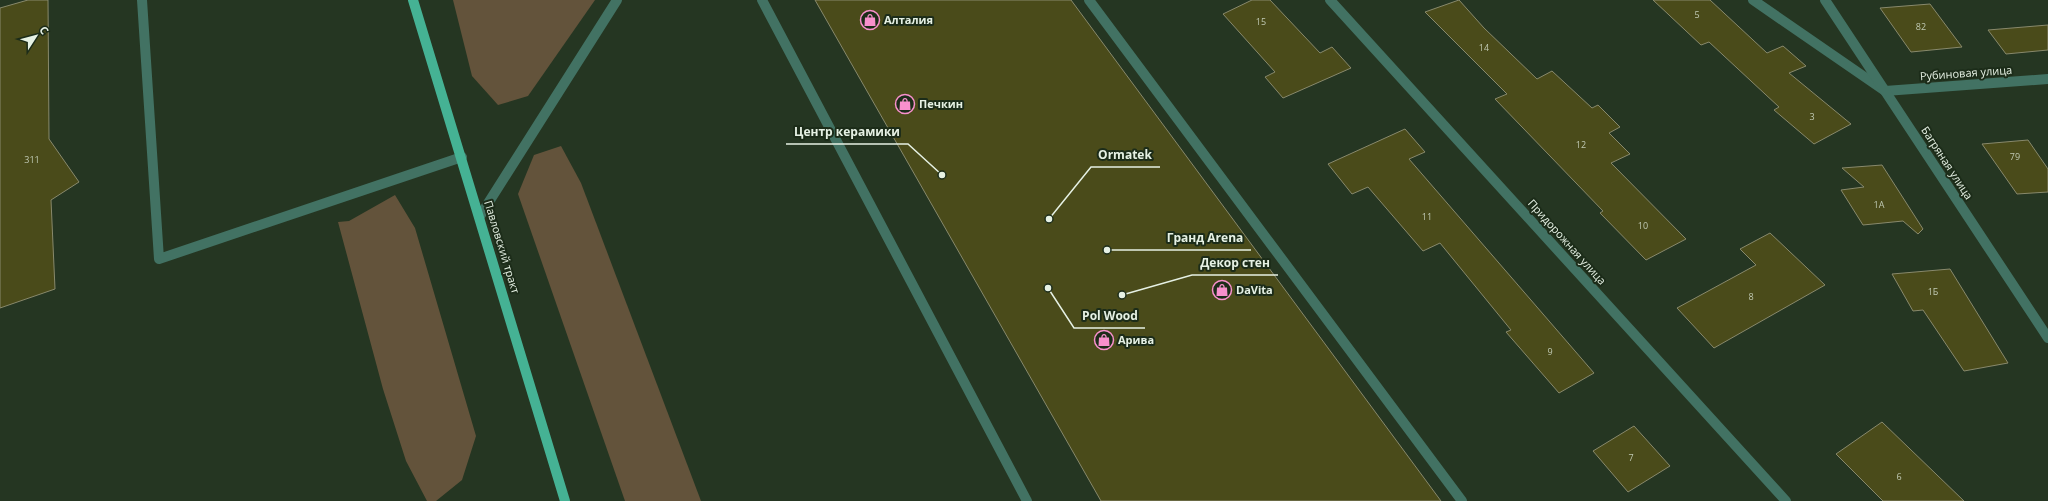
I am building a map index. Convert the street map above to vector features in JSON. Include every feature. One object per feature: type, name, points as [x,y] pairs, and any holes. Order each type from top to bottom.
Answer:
[{"type":"main road","name":"Павловский тракт","points":[[413,0],[480,216],[565,501]]},
{"type":"street","points":[[142,0],[160,259],[462,157]]},
{"type":"street","points":[[480,216],[617,0]]},
{"type":"street","points":[[762,0],[1027,501]]},
{"type":"street","points":[[1089,0],[1462,501]]},
{"type":"street","name":"Придорожная улица","points":[[1330,0],[1786,501]]},
{"type":"street","points":[[1753,0],[1885,91]]},
{"type":"street","name":"Багряная улица","points":[[1825,0],[2048,338]]},
{"type":"street","name":"Рубиновая улица","points":[[1885,91],[2048,79]]},
{"type":"shaded area","points":[[453,0],[595,0],[528,96],[498,105],[472,76]]},
{"type":"shaded area","points":[[561,146],[581,183],[701,501],[625,501],[518,194],[534,155]]},
{"type":"shaded area","points":[[395,195],[415,228],[476,436],[462,480],[436,501],[427,501],[406,461],[383,389],[338,222],[349,221]]},
{"type":"building","points":[[28,0],[48,0],[49,139],[79,182],[51,200],[55,289],[0,308],[0,8]]},
{"type":"building","points":[[815,0],[1071,0],[1441,501],[1101,501]]},
{"type":"building","points":[[1252,0],[1270,0],[1320,53],[1332,47],[1351,68],[1283,98],[1265,77],[1275,72],[1223,14]]},
{"type":"building","points":[[1459,0],[1484,28],[1537,79],[1552,71],[1592,108],[1598,105],[1620,127],[1609,133],[1630,154],[1611,163],[1686,239],[1646,260],[1600,213],[1603,211],[1495,99],[1507,94],[1425,12]]},
{"type":"building","points":[[1653,0],[1710,0],[1767,53],[1783,46],[1806,66],[1789,73],[1851,124],[1814,144],[1774,110],[1779,107],[1709,42],[1701,45]]},
{"type":"building","points":[[1930,4],[1962,47],[1911,52],[1880,8]]},
{"type":"building","points":[[2048,25],[2048,50],[2006,54],[1988,30]]},
{"type":"building","points":[[1405,129],[1425,152],[1409,159],[1594,373],[1559,393],[1506,332],[1511,330],[1440,243],[1423,251],[1368,187],[1352,194],[1328,164]]},
{"type":"building","points":[[2028,140],[2048,169],[2048,192],[2017,194],[1982,144]]},
{"type":"building","points":[[1882,165],[1923,229],[1918,234],[1903,221],[1863,225],[1841,190],[1864,187],[1842,168]]},
{"type":"building","points":[[1770,233],[1825,285],[1714,348],[1677,308],[1756,265],[1740,249]]},
{"type":"building","points":[[1950,269],[2008,363],[1964,371],[1923,310],[1913,311],[1892,274]]},
{"type":"building","points":[[1882,422],[1964,501],[1883,501],[1836,454]]},
{"type":"building","points":[[1634,426],[1670,466],[1628,492],[1593,451]]},
{"type":"place","name":"Алталия","points":[[870,20]]},
{"type":"place","name":"Печкин","points":[[905,104]]},
{"type":"place","name":"Центр керамики","points":[[942,175]]},
{"type":"place","name":"Ormatek","points":[[1049,219]]},
{"type":"place","name":"Гранд Arena","points":[[1107,250]]},
{"type":"place","name":"Pol Wood","points":[[1048,288]]},
{"type":"place","name":"DaVita","points":[[1222,290]]},
{"type":"place","name":"Декор стен","points":[[1122,295]]},
{"type":"place","name":"Арива","points":[[1104,340]]}]
